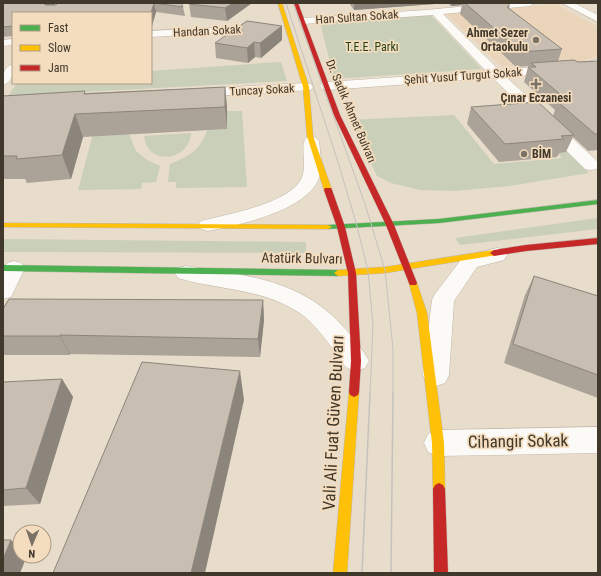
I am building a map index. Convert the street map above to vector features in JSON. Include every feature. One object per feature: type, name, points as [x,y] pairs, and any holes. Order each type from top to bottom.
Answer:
[{"type":"main road","points":[[280,3],[306,87],[310,136],[341,227]]},
{"type":"main road","name":"Dr. Sadık Ahmet Bulvarı","points":[[296,3],[344,131],[391,224]]},
{"type":"main road","points":[[3,225],[208,225],[341,227],[439,221],[598,202]]},
{"type":"main road","points":[[391,224],[408,266],[422,313],[434,400],[438,443],[441,573]]},
{"type":"main road","name":"Vali Ali Fuat Güven Bulvarı","points":[[340,573],[356,361],[352,273],[341,227]]},
{"type":"main road","name":"Atatürk Bulvarı","points":[[9,268],[352,273],[526,248],[598,240]]},
{"type":"street","name":"Han Sultan Sokak","points":[[303,21],[435,12],[530,3]]},
{"type":"street","points":[[567,3],[598,19]]},
{"type":"street","points":[[435,12],[495,73],[591,165]]},
{"type":"street","name":"Handan Sokak","points":[[152,34],[288,26]]},
{"type":"street","name":"Şehit Yusuf Turgut Sokak","points":[[327,86],[586,67],[598,64]]},
{"type":"street","points":[[3,81],[12,69]]},
{"type":"street","name":"Tuncay Sokak","points":[[186,94],[306,87]]},
{"type":"street","points":[[208,225],[245,218],[264,212],[296,194],[308,183],[313,169],[310,136]]},
{"type":"street","points":[[434,400],[443,300],[470,262],[526,248]]},
{"type":"street","points":[[3,291],[9,268]]},
{"type":"street","points":[[159,269],[238,281],[286,295],[314,312],[338,337],[356,361]]},
{"type":"street","name":"Cihangir Sokak","points":[[438,443],[598,440]]},
{"type":"shaded area","name":"Ahmet Sezer Ortaokulu","points":[[556,4],[598,27],[597,56],[579,63],[502,67],[445,13]]},
{"type":"green space","name":"T.E.E. Parkı","points":[[430,14],[482,69],[334,79],[320,22]]},
{"type":"green space","points":[[281,62],[287,81],[8,96],[16,84],[152,84],[152,71]]},
{"type":"green space","points":[[100,108],[129,134],[136,151],[147,160],[160,166],[156,182],[142,183],[141,189],[78,190]]},
{"type":"green space","points":[[227,111],[242,111],[247,187],[176,188],[176,182],[168,182],[170,164],[183,159],[193,152],[201,143],[207,130],[227,129]]},
{"type":"green space","points":[[454,115],[494,164],[562,158],[525,121],[535,121],[589,173],[509,186],[455,191],[420,190],[391,183],[377,176],[350,120]]},
{"type":"green space","points":[[191,133],[189,142],[184,149],[169,157],[160,156],[153,153],[147,146],[144,136]]},
{"type":"green space","points":[[598,218],[598,229],[460,245],[455,238]]},
{"type":"green space","points":[[3,239],[306,242],[306,253],[3,252]]},
{"type":"building","points":[[3,3],[45,3],[44,4],[46,5],[56,5],[58,3],[154,3],[151,12],[12,12],[12,26],[3,27]]},
{"type":"building","points":[[154,3],[181,3],[183,7]]},
{"type":"building","points":[[233,3],[225,8],[189,4]]},
{"type":"building","points":[[465,3],[509,3],[509,7],[507,7],[562,49],[521,52]]},
{"type":"building","points":[[247,21],[282,26],[260,43],[254,42],[247,48],[215,43]]},
{"type":"building","points":[[574,60],[578,62],[598,61],[598,134],[595,134],[558,102],[568,101],[528,67],[536,67],[531,63]]},
{"type":"building","points":[[225,87],[225,107],[75,114],[62,155],[16,159],[17,156],[3,156],[3,96],[85,91],[84,94]]},
{"type":"building","points":[[538,102],[574,135],[561,136],[564,139],[505,144],[471,107]]},
{"type":"building","points":[[534,276],[598,296],[598,375],[513,344]]},
{"type":"building","points":[[9,299],[263,300],[258,339],[60,335],[3,336],[3,309]]},
{"type":"building","points":[[142,362],[240,371],[191,573],[53,573]]},
{"type":"building","points":[[62,379],[26,488],[3,490],[3,382]]},
{"type":"building","points":[[3,540],[11,540],[3,559]]},
{"type":"tram line","points":[[286,3],[339,165],[357,226],[368,271],[373,325],[370,394]]},
{"type":"tram line","points":[[293,3],[365,204],[385,270],[393,349],[393,393]]},
{"type":"tram line","points":[[362,573],[370,393]]},
{"type":"tram line","points":[[391,573],[393,393]]},
{"type":"traffic: fast","points":[[328,227],[439,221],[598,202]]},
{"type":"traffic: fast","points":[[3,268],[338,273]]},
{"type":"traffic: slow","points":[[280,3],[306,87],[310,136],[328,190]]},
{"type":"traffic: slow","points":[[3,225],[328,227]]},
{"type":"traffic: slow","points":[[338,273],[385,270],[494,253]]},
{"type":"traffic: slow","points":[[413,283],[422,313],[438,443],[439,489]]},
{"type":"traffic: slow","points":[[340,573],[354,392]]},
{"type":"traffic: jam","points":[[296,3],[337,115],[399,244],[413,283]]},
{"type":"traffic: jam","points":[[328,190],[341,227],[352,273],[356,361],[354,392]]},
{"type":"traffic: jam","points":[[494,253],[526,248],[598,241]]},
{"type":"traffic: jam","points":[[439,489],[441,573]]},
{"type":"place","name":"Ahmet Sezer Ortaokulu","points":[[536,40]]},
{"type":"place","name":"Çınar Eczanesi","points":[[536,84]]},
{"type":"place","name":"BİM","points":[[524,154]]}]
